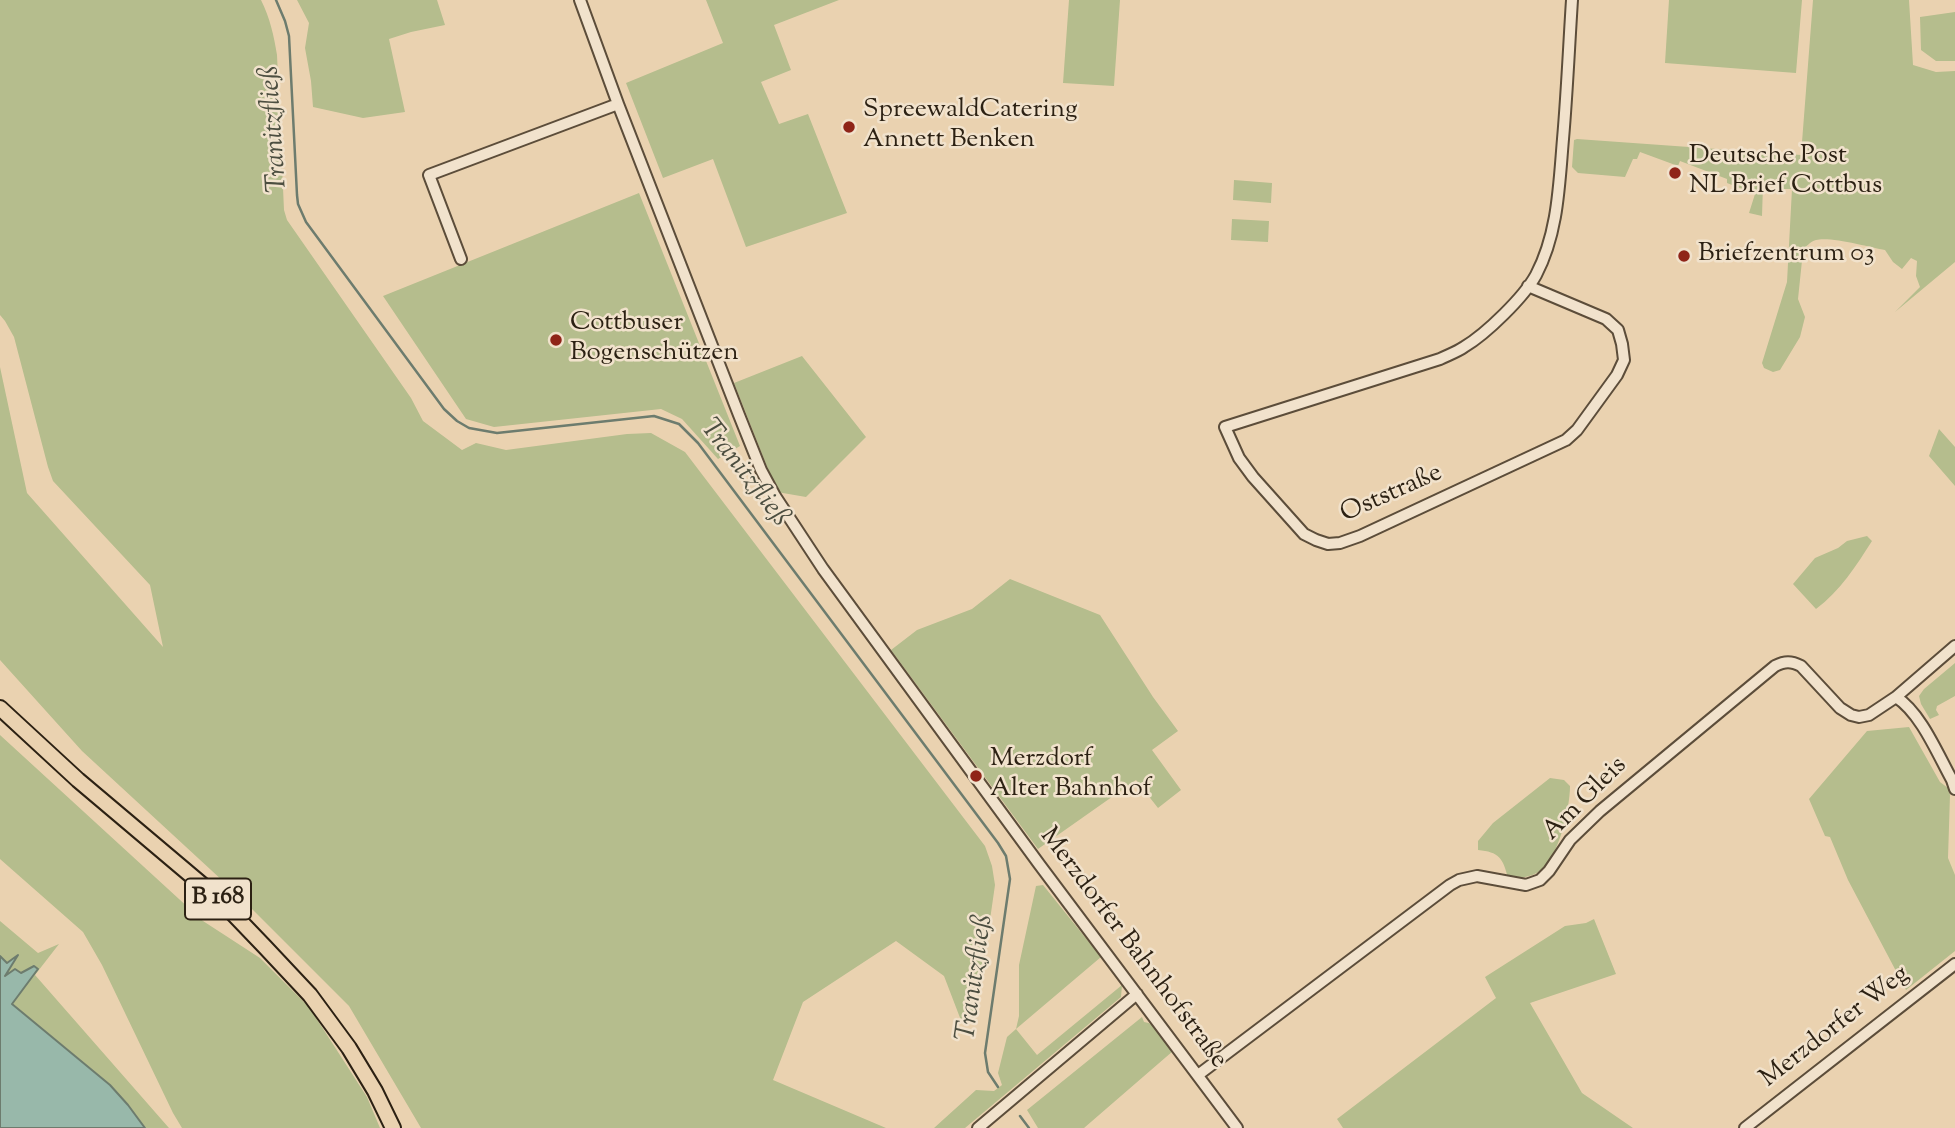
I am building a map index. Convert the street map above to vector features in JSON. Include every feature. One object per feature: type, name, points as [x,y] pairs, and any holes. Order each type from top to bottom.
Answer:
[{"type":"main road","name":"B 168","points":[[0,708],[78,780],[219,900],[310,995],[349,1048],[393,1128]]},
{"type":"street","name":"Merzdorfer Bahnhofstraße","points":[[580,0],[761,470],[775,496],[823,569],[1237,1128]]},
{"type":"street","name":"Oststraße","points":[[1528,286],[1606,319],[1618,330],[1622,344],[1624,360],[1617,375],[1577,430],[1566,440],[1360,536],[1328,544],[1304,534],[1239,458],[1225,427],[1440,359],[1464,347],[1487,329],[1513,304],[1535,277],[1545,254],[1558,206],[1572,0]]},
{"type":"street","points":[[461,259],[429,175],[618,104]]},
{"type":"street","name":"Am Gleis","points":[[1198,1075],[1450,884],[1469,877],[1485,877],[1526,885],[1540,880],[1570,840],[1600,810],[1775,666],[1783,662],[1793,662],[1801,666],[1840,708],[1859,717],[1869,715],[1896,697],[1955,646]]},
{"type":"street","points":[[1896,697],[1923,728],[1955,789]]},
{"type":"street","name":"Merzdorfer Weg","points":[[1745,1128],[1955,964]]},
{"type":"street","points":[[978,1128],[1137,994]]},
{"type":"green space","points":[[0,0],[261,0],[277,55],[284,210],[287,220],[411,398],[423,421],[462,450],[476,443],[506,450],[651,433],[685,452],[985,846],[992,866],[995,885],[976,1017],[962,1023],[944,976],[896,941],[803,1002],[773,1080],[886,1128],[421,1128],[349,1006],[237,894],[82,751],[0,660],[0,367],[27,493],[163,647],[150,585],[53,481],[14,337],[0,315]]},
{"type":"green space","points":[[297,0],[437,0],[445,25],[389,39],[405,112],[363,118],[313,107],[305,48],[309,23]]},
{"type":"green space","points":[[706,0],[839,0],[774,25],[791,70],[761,82],[779,124],[808,114],[847,213],[746,247],[713,159],[663,178],[626,83],[723,43]]},
{"type":"green space","points":[[1069,0],[1120,0],[1114,86],[1063,83]]},
{"type":"green space","points":[[1669,0],[1802,0],[1796,73],[1665,63]]},
{"type":"green space","points":[[1813,0],[1909,0],[1913,65],[1936,72],[1955,71],[1955,262],[1895,312],[1920,287],[1916,276],[1917,261],[1911,258],[1902,269],[1885,250],[1830,239],[1812,242],[1803,251],[1798,299],[1805,317],[1800,337],[1780,370],[1773,372],[1764,368],[1762,363],[1787,282],[1792,189],[1782,189],[1782,185],[1763,185],[1762,216],[1749,213],[1755,194],[1727,183],[1727,179],[1680,161],[1678,166],[1640,152],[1637,159],[1633,159],[1625,177],[1578,173],[1572,167],[1574,140],[1801,155]]},
{"type":"green space","points":[[1955,12],[1955,61],[1936,61],[1921,50],[1920,17]]},
{"type":"green space","points":[[1234,180],[1272,183],[1271,203],[1233,200]]},
{"type":"green space","name":"Cottbuser Bogenschützen","points":[[639,193],[740,446],[718,459],[682,419],[661,409],[494,427],[466,419],[383,296]]},
{"type":"green space","points":[[1232,219],[1269,221],[1268,242],[1231,240]]},
{"type":"green space","points":[[802,356],[866,437],[806,497],[777,492],[734,383]]},
{"type":"green space","points":[[1939,429],[1955,447],[1955,486],[1929,456]]},
{"type":"green space","points":[[1867,536],[1872,541],[1854,569],[1816,609],[1793,584],[1815,558],[1847,541]]},
{"type":"green space","points":[[1010,579],[1100,615],[1178,731],[1152,750],[1181,790],[1158,808],[1136,780],[1038,849],[891,650],[917,630],[972,609]]},
{"type":"green space","points":[[1955,663],[1955,696],[1937,706],[1939,715],[1930,719],[1919,696]]},
{"type":"green space","points":[[1909,727],[1950,795],[1948,858],[1955,875],[1955,951],[1906,990],[1848,880],[1830,837],[1825,836],[1809,799],[1867,731]]},
{"type":"green space","points":[[0,735],[203,921],[260,958],[309,1007],[367,1097],[380,1128],[182,1128],[83,932],[0,859]]},
{"type":"green space","points":[[1550,778],[1564,780],[1570,786],[1566,819],[1558,843],[1541,870],[1525,877],[1508,878],[1499,857],[1491,852],[1478,850],[1478,841],[1493,823]]},
{"type":"green space","points":[[1043,885],[1101,957],[1016,1029],[1019,1016],[1019,965],[1036,886]]},
{"type":"green space","points":[[1594,919],[1616,974],[1530,1003],[1582,1093],[1633,1128],[1343,1128],[1337,1119],[1496,998],[1485,977],[1565,926]]},
{"type":"green space","points":[[0,921],[38,953],[59,944],[35,975],[169,1128],[145,1128],[100,1077],[12,1004],[38,969],[4,975],[17,956],[7,963],[0,956]]},
{"type":"green space","points":[[1122,985],[1121,997],[965,1128],[934,1128],[976,1090],[994,1091],[1002,1085],[998,1073],[1007,1037],[1016,1029],[1037,1055]]},
{"type":"green space","points":[[1142,1017],[1144,1022],[1157,1029],[1173,1051],[1084,1128],[1038,1128],[1027,1110]]},
{"type":"shaded area","points":[[18,955],[5,976],[15,969],[21,973],[34,966],[38,969],[12,1004],[110,1085],[145,1128],[0,1128],[0,956],[7,963]]},
{"type":"waterway","name":"Tranitzfließ","points":[[276,0],[289,36],[298,204],[306,222],[444,409],[469,428],[497,433],[654,416],[679,424],[698,443],[998,843],[1006,856],[1010,879],[985,1053],[988,1072],[998,1087]]},
{"type":"waterway","name":"Tranitzfließ","points":[[1020,1116],[1029,1128]]},
{"type":"place","name":"SpreewaldCatering Annett Benken","points":[[849,127]]},
{"type":"place","name":"Deutsche Post NL Brief Cottbus","points":[[1675,173]]},
{"type":"place","name":"Briefzentrum 03","points":[[1684,256]]},
{"type":"place","name":"Cottbuser Bogenschützen","points":[[556,340]]},
{"type":"place","name":"Merzdorf Alter Bahnhof","points":[[976,776]]}]
